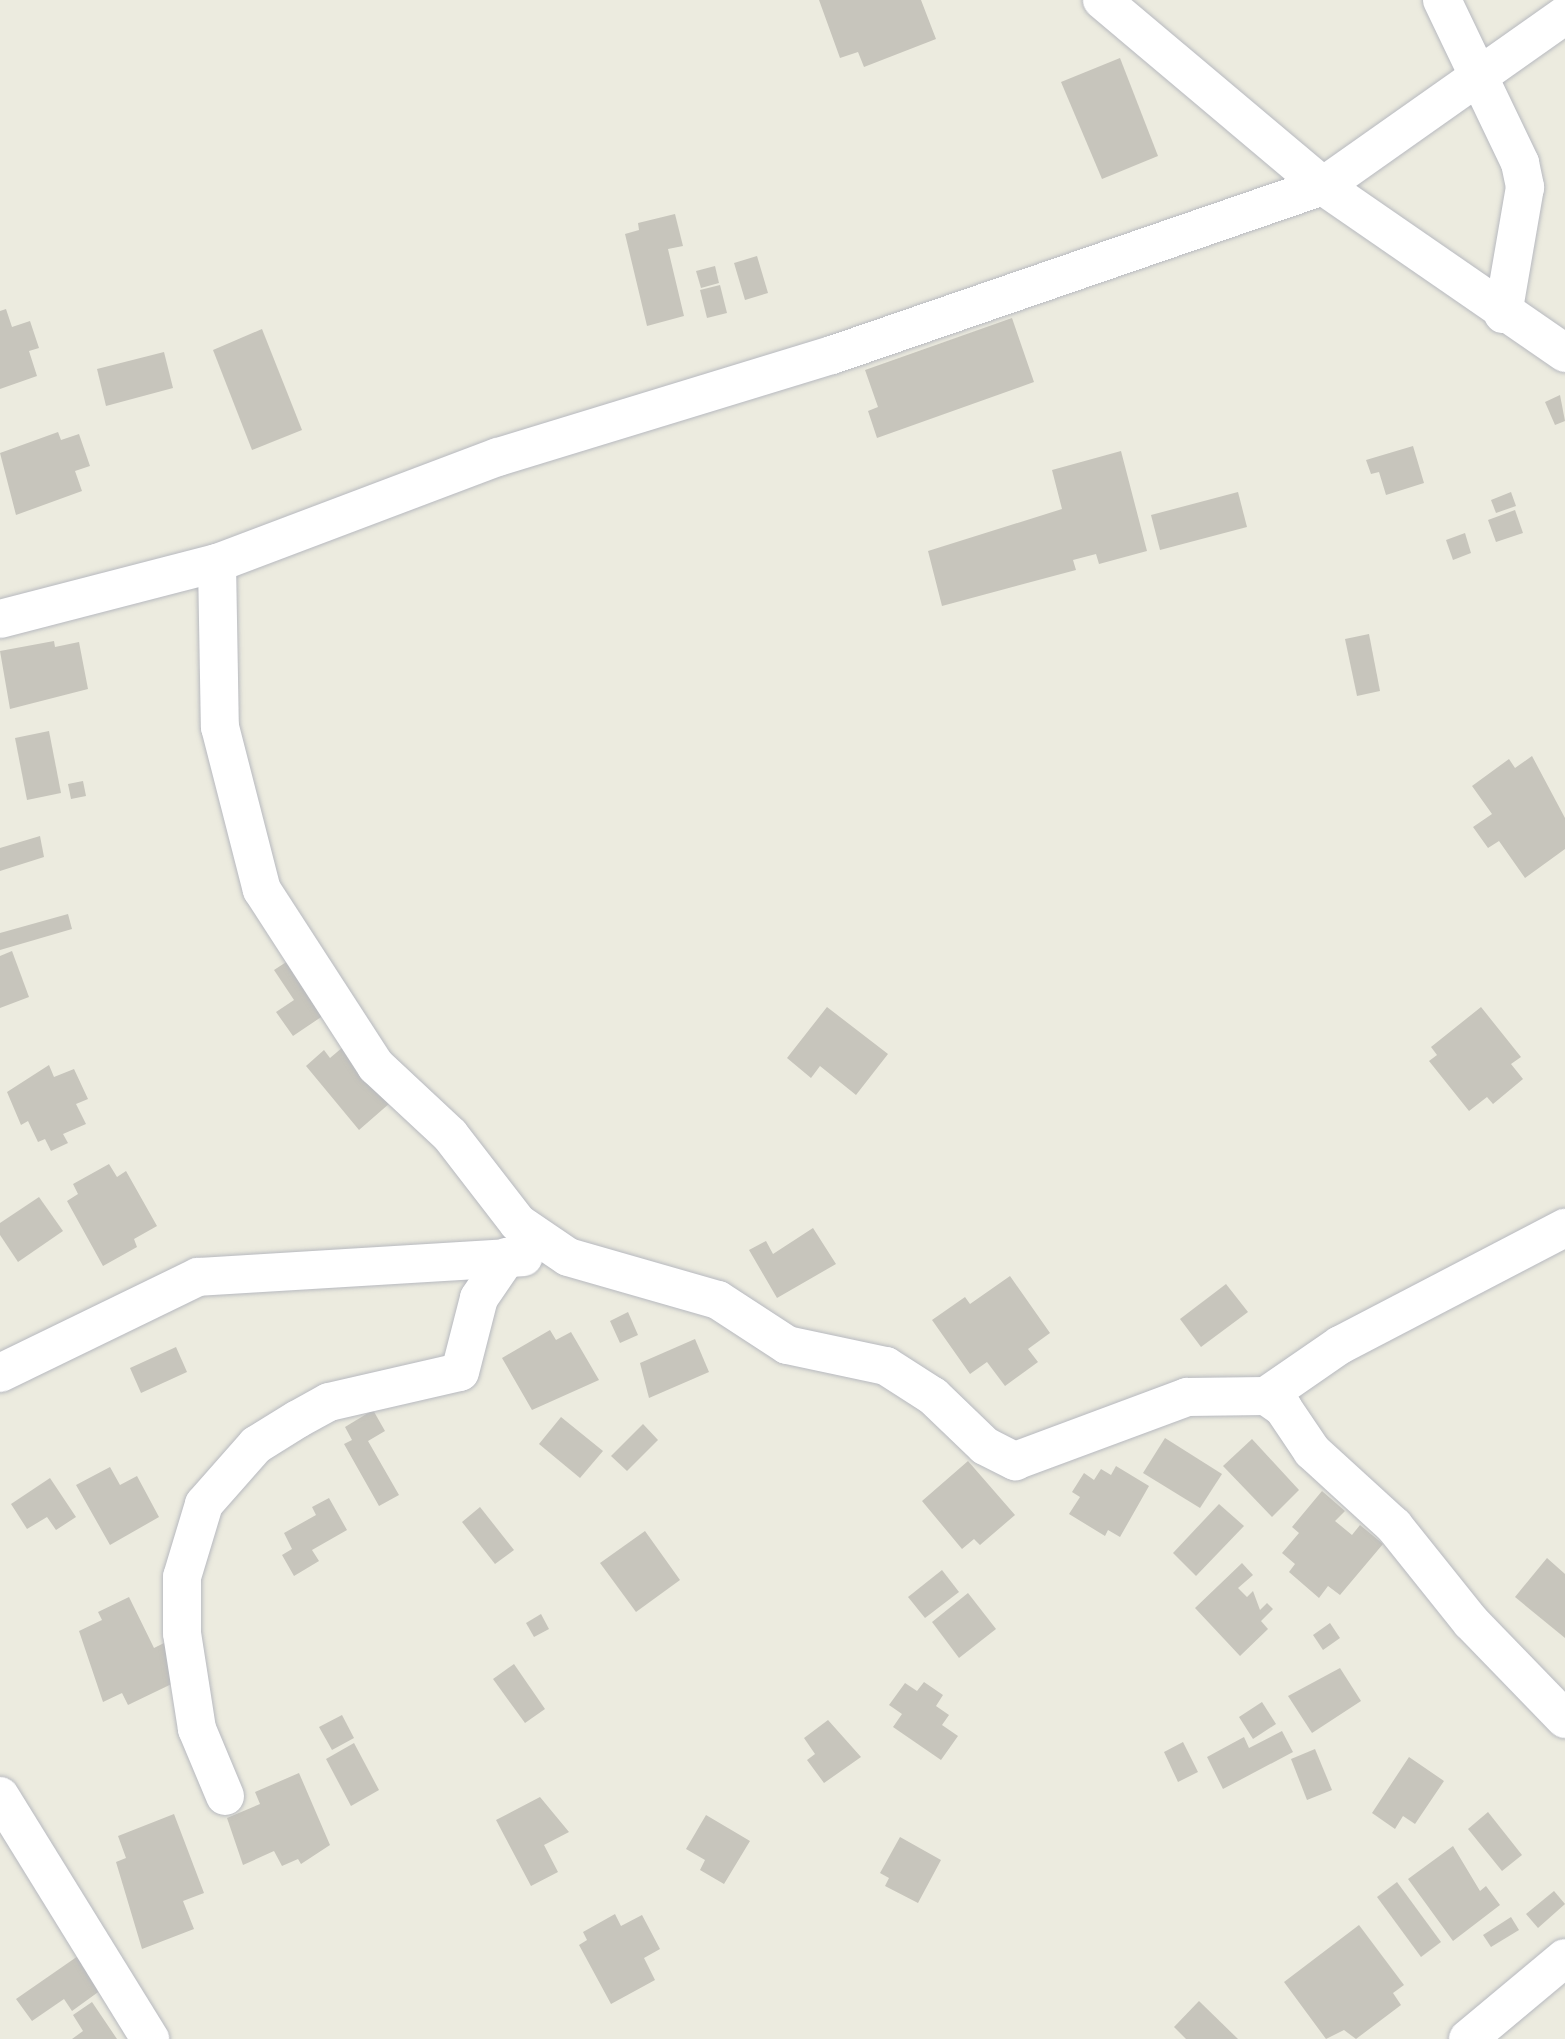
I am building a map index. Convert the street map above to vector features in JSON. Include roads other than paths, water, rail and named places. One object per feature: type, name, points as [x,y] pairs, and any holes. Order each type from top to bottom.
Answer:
[{"type":"street","points":[[1102,0],[1323,186],[1503,314],[1565,353]]},
{"type":"street","points":[[1442,0],[1474,78],[1520,163],[1525,187],[1503,314]]},
{"type":"street","points":[[0,619],[217,563],[499,457],[832,355],[1323,186],[1413,128],[1474,78],[1565,15]]},
{"type":"street","points":[[217,563],[220,727],[262,890],[376,1066],[450,1135],[503,1208],[568,1257]]},
{"type":"street","points":[[0,1373],[198,1277],[507,1257],[568,1257],[710,1297],[787,1345],[886,1366],[933,1396],[985,1446],[1015,1461],[1187,1397],[1266,1396],[1340,1345],[1565,1227]]},
{"type":"street","points":[[225,1796],[197,1729],[182,1633],[187,1550],[204,1504],[256,1445],[319,1408],[460,1372],[479,1298],[507,1257]]},
{"type":"street","points":[[1266,1396],[1283,1408],[1312,1451],[1394,1526],[1471,1622],[1565,1719]]},
{"type":"street","points":[[0,1796],[150,2039]]},
{"type":"street","points":[[1468,2039],[1565,1958]]}]
